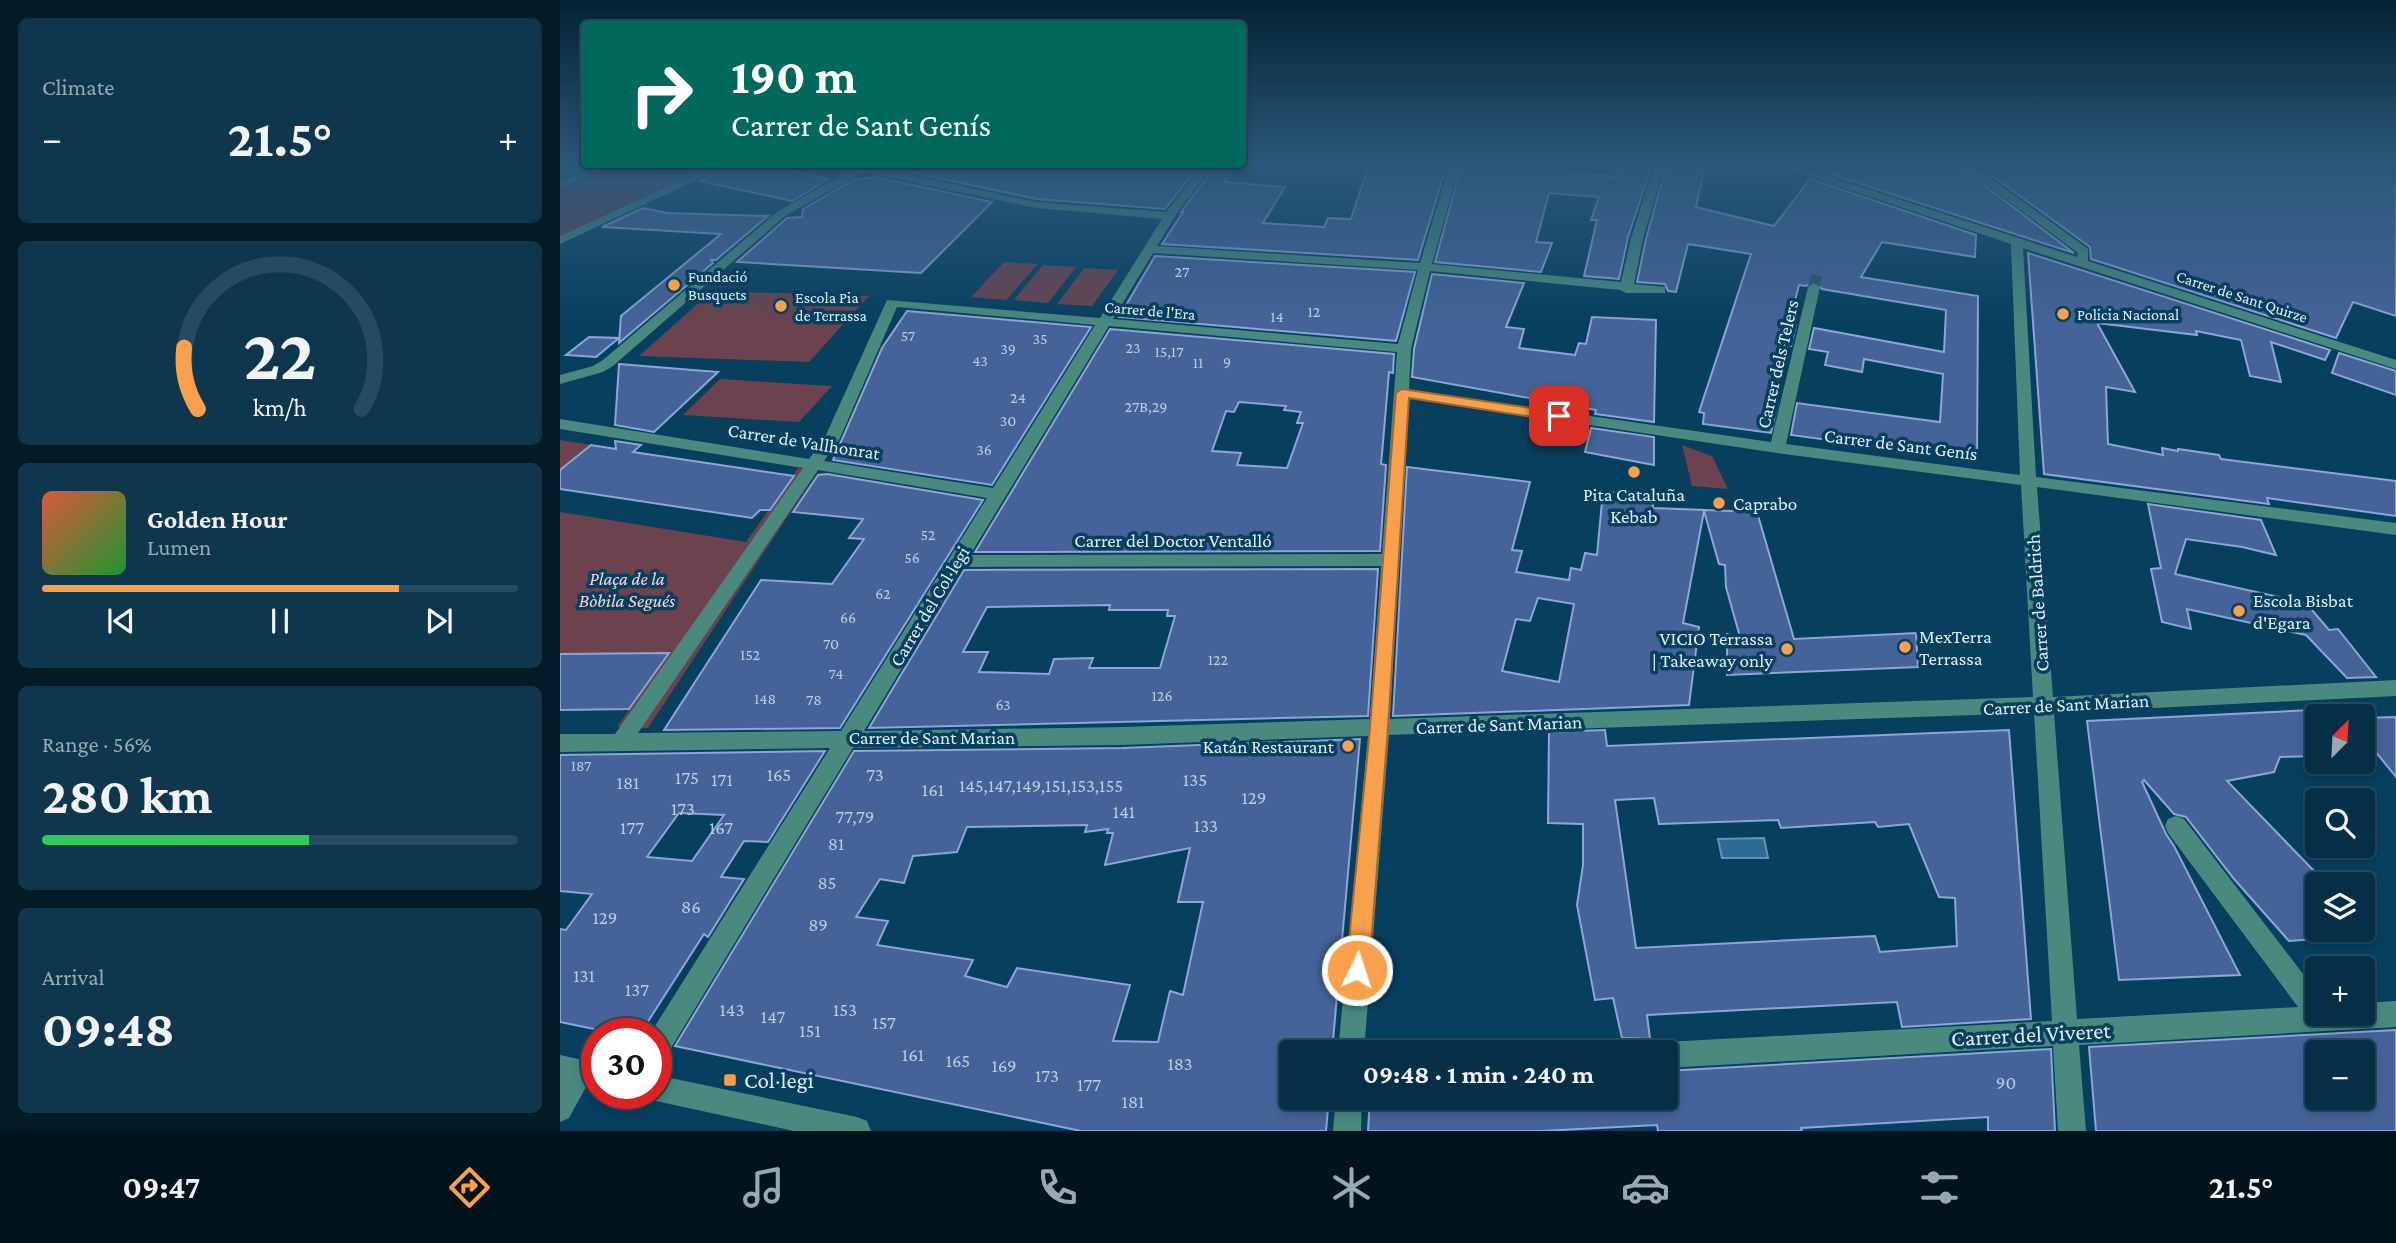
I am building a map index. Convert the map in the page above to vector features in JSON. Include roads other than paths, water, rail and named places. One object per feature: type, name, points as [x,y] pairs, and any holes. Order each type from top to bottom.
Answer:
[{"type":"street","points":[[560,240],[604,220]]},
{"type":"street","points":[[560,380],[598,369],[774,220]]},
{"type":"street","name":"Carrer del Col·legi","points":[[672,1023],[1168,220]]},
{"type":"street","points":[[1352,1040],[1379,728],[1404,349],[1438,220]]},
{"type":"street","points":[[1626,289],[1643,220]]},
{"type":"street","name":"Carrer de Sant Quirze","points":[[1949,220],[2396,365]]},
{"type":"street","points":[[2040,220],[2084,252],[2085,257],[2076,261]]},
{"type":"street","name":"Carrer de Baldrich","points":[[2017,243],[2029,481],[2072,1131]]},
{"type":"street","points":[[1149,251],[1425,268],[1626,289],[1660,290]]},
{"type":"street","name":"Carrer dels Telers","points":[[1777,449],[1814,288]]},
{"type":"street","name":"Carrer de l'Era","points":[[814,463],[832,438],[892,303],[1404,349]]},
{"type":"street","name":"Carrer de Sant Genís","points":[[1402,393],[1777,449],[2396,529]]},
{"type":"street","name":"Carrer de Vallhonrat","points":[[560,424],[997,494]]},
{"type":"street","points":[[620,743],[814,463]]},
{"type":"street","name":"Carrer del Doctor Ventalló","points":[[956,561],[1391,560]]},
{"type":"street","name":"Carrer de Sant Marian","points":[[560,743],[1122,736],[2045,705],[2396,688]]},
{"type":"street","points":[[2176,826],[2305,996]]},
{"type":"street","name":"Carrer del Viveret","points":[[2375,1014],[2396,1014]]},
{"type":"street","name":"Carrer del Viveret","points":[[1678,1054],[2305,1015]]},
{"type":"street","points":[[560,1109],[579,1072]]},
{"type":"street","points":[[672,1091],[857,1131]]},
{"type":"street","points":[[1347,1131],[1348,1110]]},
{"type":"water","points":[[1764,838],[1768,858],[1722,858],[1718,839]]},
{"type":"tunnel","points":[[1814,287],[1818,269]]},
{"type":"place","name":"Fundació Busquets","points":[[674,285]]},
{"type":"place","name":"Escola Pia de Terrassa","points":[[781,306]]},
{"type":"place","name":"Policia Nacional","points":[[2063,314]]},
{"type":"place","name":"Pita Cataluña Kebab","points":[[1634,472]]},
{"type":"place","name":"Caprabo","points":[[1719,503]]},
{"type":"place","name":"Escola Bisbat d'Egara","points":[[2239,611]]},
{"type":"place","name":"MexTerra Terrassa","points":[[1905,647]]},
{"type":"place","name":"VICIO Terrassa | Takeaway only","points":[[1787,649]]},
{"type":"place","name":"Katán Restaurant","points":[[1348,746]]},
{"type":"place","name":"Col·legi","points":[[730,1080]]},
{"type":"park label","name":"Plaça de la Bòbila Segués","points":[[627,589]]}]
